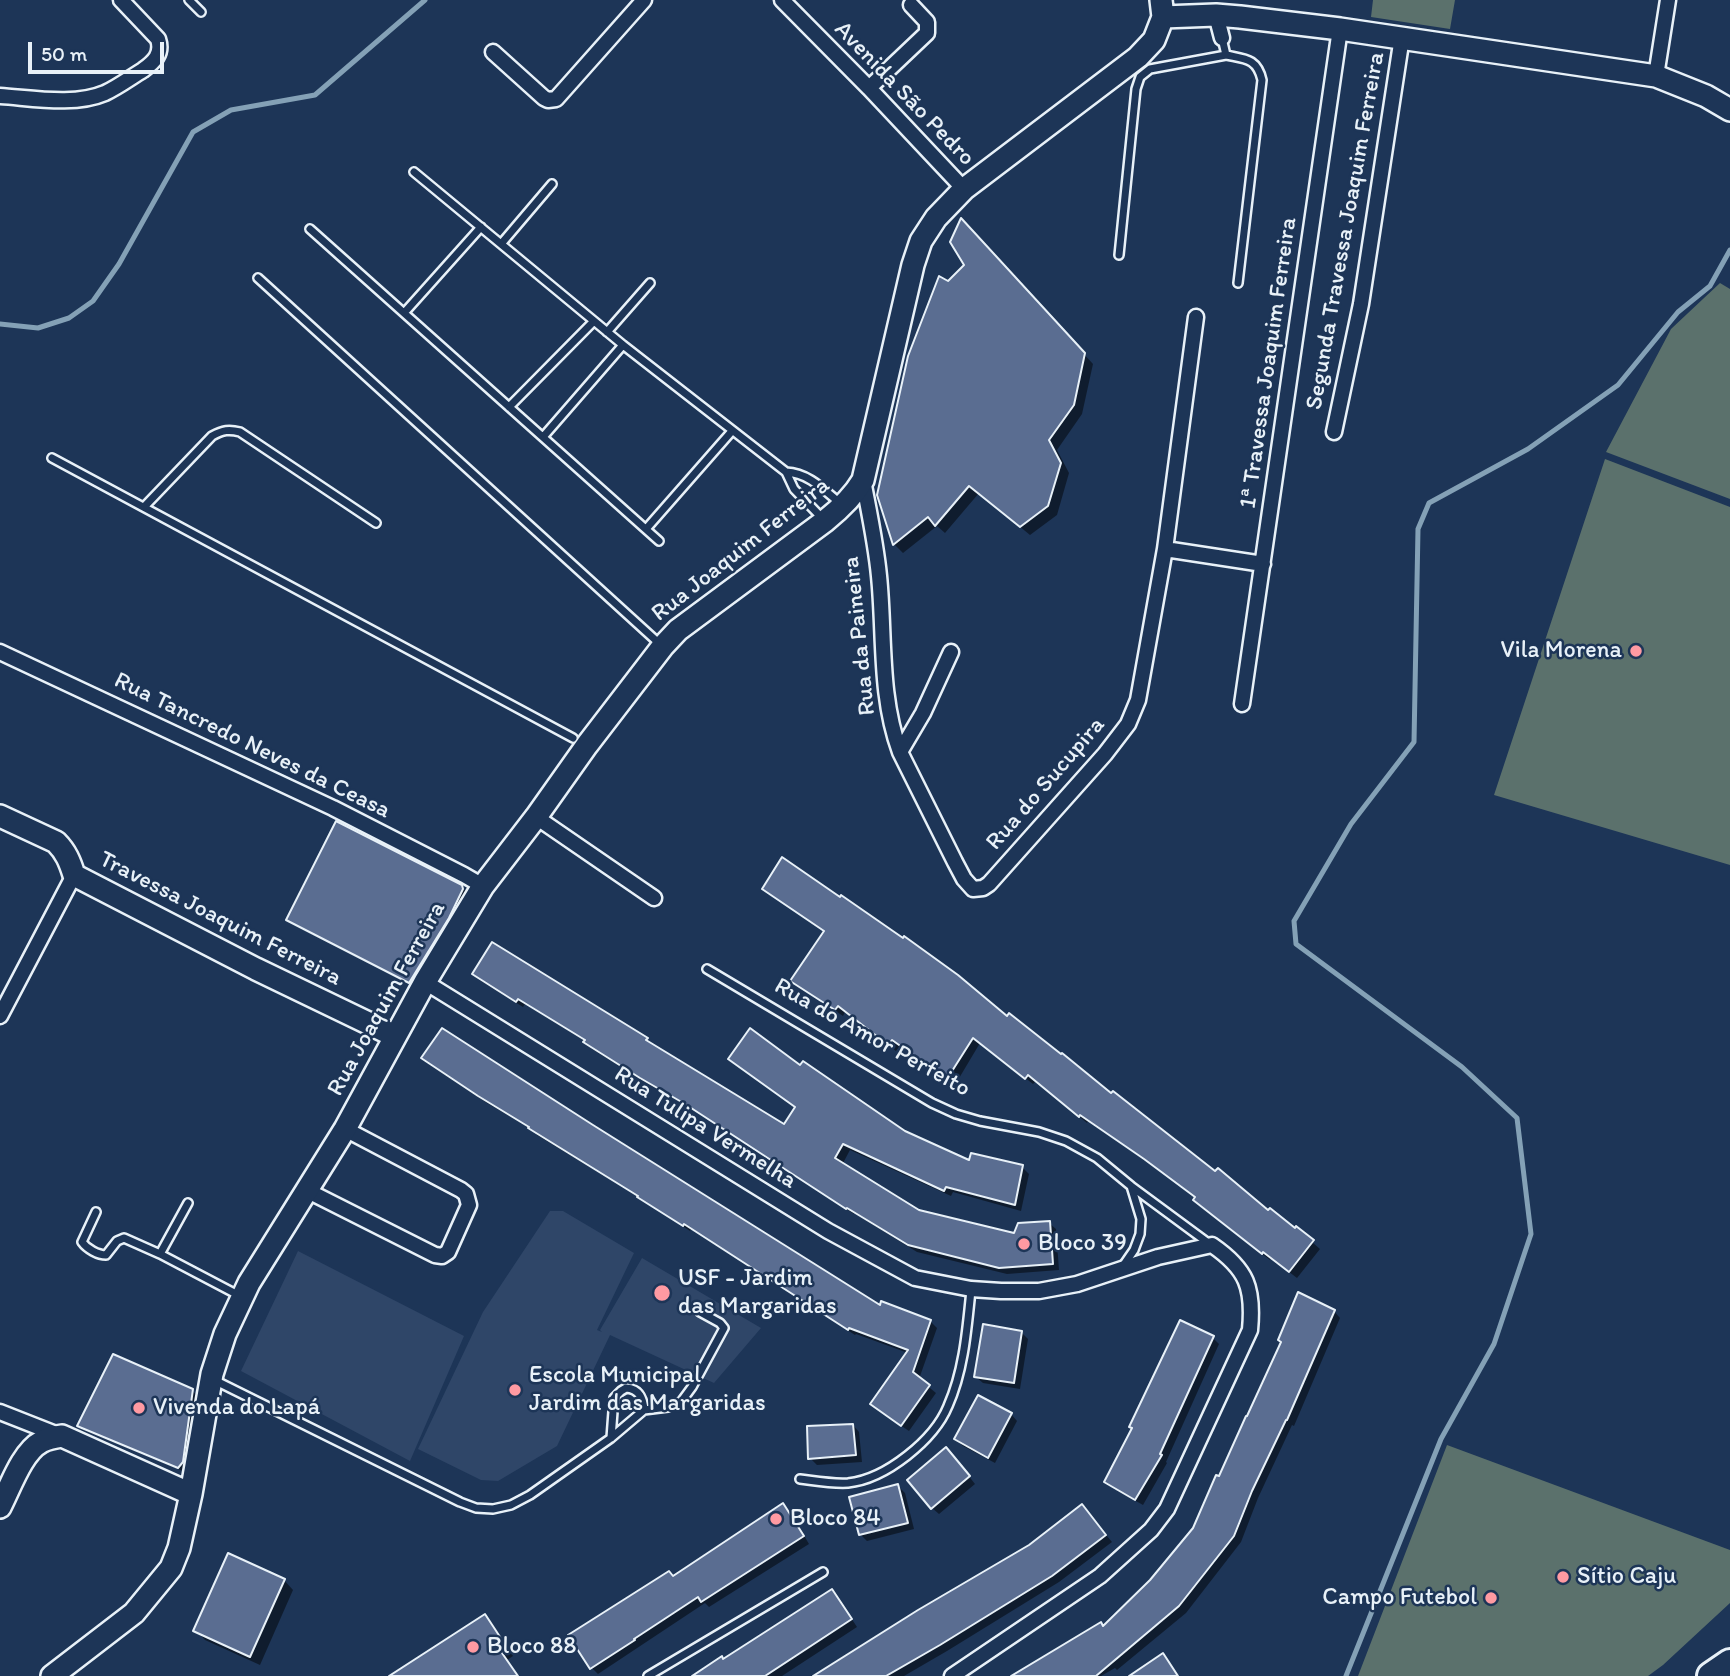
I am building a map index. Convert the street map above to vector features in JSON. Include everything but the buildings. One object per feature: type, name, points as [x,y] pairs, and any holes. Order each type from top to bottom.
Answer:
[{"type":"highway","points":[[1711,1676],[1730,1663]]},
{"type":"street","points":[[0,96],[90,98],[123,84],[152,64],[158,56],[158,39],[121,0]]},
{"type":"street","points":[[493,52],[544,98],[556,99],[644,0]]},
{"type":"street","name":"Avenida São Pedro","points":[[782,0],[964,189]]},
{"type":"street","points":[[1656,76],[1668,0]]},
{"type":"street","points":[[869,88],[927,33],[927,22],[911,5]]},
{"type":"street","name":"Rua Joaquim Ferreira","points":[[52,1676],[134,1613],[171,1568],[179,1548],[191,1494],[211,1379],[225,1334],[249,1283],[345,1129],[425,982],[483,886],[536,817],[580,741],[678,630],[825,521],[856,492],[863,480],[921,241],[936,218],[964,189],[1138,57],[1154,40],[1162,8],[1402,37],[1656,76],[1706,96],[1730,110]]},
{"type":"street","points":[[1216,15],[1222,38]]},
{"type":"street","name":"1ª Travessa Joaquim Ferreira","points":[[1242,704],[1339,29]]},
{"type":"street","name":"Segunda Travessa Joaquim Ferreira","points":[[1334,432],[1361,304],[1402,37]]},
{"type":"street","name":"Rua do Sucupira","points":[[977,890],[989,884],[1105,754],[1128,724],[1138,700],[1166,549],[1196,317]]},
{"type":"street","name":"Rua da Paineira","points":[[863,480],[879,575],[885,683],[900,752],[964,879],[969,887],[977,890]]},
{"type":"street","points":[[1166,549],[1263,564]]},
{"type":"street","name":"Rua Tancredo Neves da Ceasa","points":[[0,652],[320,802],[483,886]]},
{"type":"street","points":[[900,752],[923,713],[950,652]]},
{"type":"street","name":"Travessa Joaquim Ferreira","points":[[0,816],[56,842],[63,849],[74,875],[244,963],[395,1036]]},
{"type":"street","points":[[536,817],[654,898]]},
{"type":"street","points":[[0,1016],[74,875]]},
{"type":"street","name":"Rua Tulipa Vermelha","points":[[425,982],[828,1231],[915,1278],[971,1289],[1039,1291],[1077,1284],[1158,1257],[1212,1245]]},
{"type":"street","points":[[306,1190],[435,1255],[442,1256],[448,1252],[469,1205],[466,1194],[345,1129]]},
{"type":"street","name":"Rua do Amor Perfeito","points":[[952,1676],[1100,1576],[1130,1551],[1167,1509],[1250,1329],[1250,1288],[1235,1265],[1212,1245]]},
{"type":"street","points":[[0,1412],[62,1436],[191,1494]]},
{"type":"street","points":[[0,1507],[22,1462],[31,1451],[38,1443],[62,1436]]},
{"type":"lane","points":[[189,0],[201,12]]},
{"type":"lane","points":[[1222,38],[1226,55]]},
{"type":"lane","points":[[1119,255],[1136,89],[1140,77],[1150,69],[1226,55],[1250,60],[1260,70],[1262,79],[1238,283]]},
{"type":"lane","points":[[414,172],[623,345],[786,472],[794,489],[825,521]]},
{"type":"lane","points":[[501,244],[552,184]]},
{"type":"lane","points":[[404,313],[481,228]]},
{"type":"lane","points":[[310,229],[659,541]]},
{"type":"lane","points":[[258,278],[663,646]]},
{"type":"lane","points":[[607,332],[650,283]]},
{"type":"lane","points":[[509,407],[594,321]]},
{"type":"lane","points":[[542,437],[623,345]]},
{"type":"lane","points":[[144,508],[212,436],[221,430],[230,430],[240,432],[376,523]]},
{"type":"lane","points":[[646,529],[732,430]]},
{"type":"lane","points":[[52,458],[580,741]]},
{"type":"lane","points":[[786,472],[805,476],[843,506]]},
{"type":"lane","name":"Rua do Amor Perfeito","points":[[707,969],[932,1103],[980,1121],[1039,1132],[1066,1141],[1097,1158],[1212,1245]]},
{"type":"lane","points":[[1121,1270],[1134,1250],[1140,1234],[1141,1219],[1131,1186]]},
{"type":"lane","points":[[160,1254],[188,1203]]},
{"type":"lane","points":[[96,1212],[82,1242],[87,1247],[106,1255],[117,1241],[124,1238],[243,1297]]},
{"type":"lane","points":[[800,1479],[851,1483],[880,1473],[904,1459],[924,1440],[939,1423],[948,1407],[959,1375],[971,1289]]},
{"type":"lane","points":[[211,1379],[460,1502],[476,1508],[502,1508],[530,1495],[611,1438],[644,1410],[668,1407],[681,1402],[724,1328],[700,1312]]},
{"type":"lane","points":[[611,1438],[614,1398],[617,1394],[626,1388],[637,1392],[642,1397],[644,1410]]},
{"type":"lane","points":[[648,1676],[822,1572]]},
{"type":"shaded area","name":"Escola Municipal Jardim das Margaridas","points":[[550,1211],[563,1211],[634,1253],[597,1330],[602,1332],[600,1330],[642,1258],[761,1328],[714,1383],[610,1335],[557,1446],[498,1481],[481,1480],[418,1449],[483,1312]]},
{"type":"shaded area","points":[[298,1251],[464,1336],[410,1461],[241,1371]]},
{"type":"green space","points":[[1373,0],[1455,0],[1450,29],[1371,17]]},
{"type":"green space","points":[[1720,283],[1730,289],[1730,499],[1606,452],[1671,329]]},
{"type":"green space","name":"Vila Morena","points":[[1605,459],[1730,507],[1730,865],[1494,795]]},
{"type":"green space","name":"Sítio Caju","points":[[1447,1445],[1730,1550],[1730,1603],[1648,1676],[1358,1676]]},
{"type":"waterway","points":[[0,324],[38,328],[69,318],[93,301],[119,264],[193,132],[231,110],[315,95],[425,0]]},
{"type":"waterway","points":[[1346,1676],[1441,1439],[1494,1344],[1531,1234],[1517,1118],[1462,1067],[1296,944],[1294,921],[1351,824],[1414,742],[1418,529],[1429,503],[1528,449],[1618,385],[1678,312],[1710,286],[1730,250]]},
{"type":"place","name":"Vila Morena","points":[[1636,651]]},
{"type":"place","name":"Bloco 39","points":[[1024,1244]]},
{"type":"place","name":"USF - Jardim das Margaridas","points":[[662,1293]]},
{"type":"place","name":"Escola Municipal Jardim das Margaridas","points":[[515,1390]]},
{"type":"place","name":"Vivenda do Lapá","points":[[139,1408]]},
{"type":"place","name":"Bloco 84","points":[[776,1519]]},
{"type":"place","name":"Sítio Caju","points":[[1563,1577]]},
{"type":"place","name":"Campo Futebol","points":[[1491,1598]]},
{"type":"place","name":"Bloco 88","points":[[473,1647]]}]
